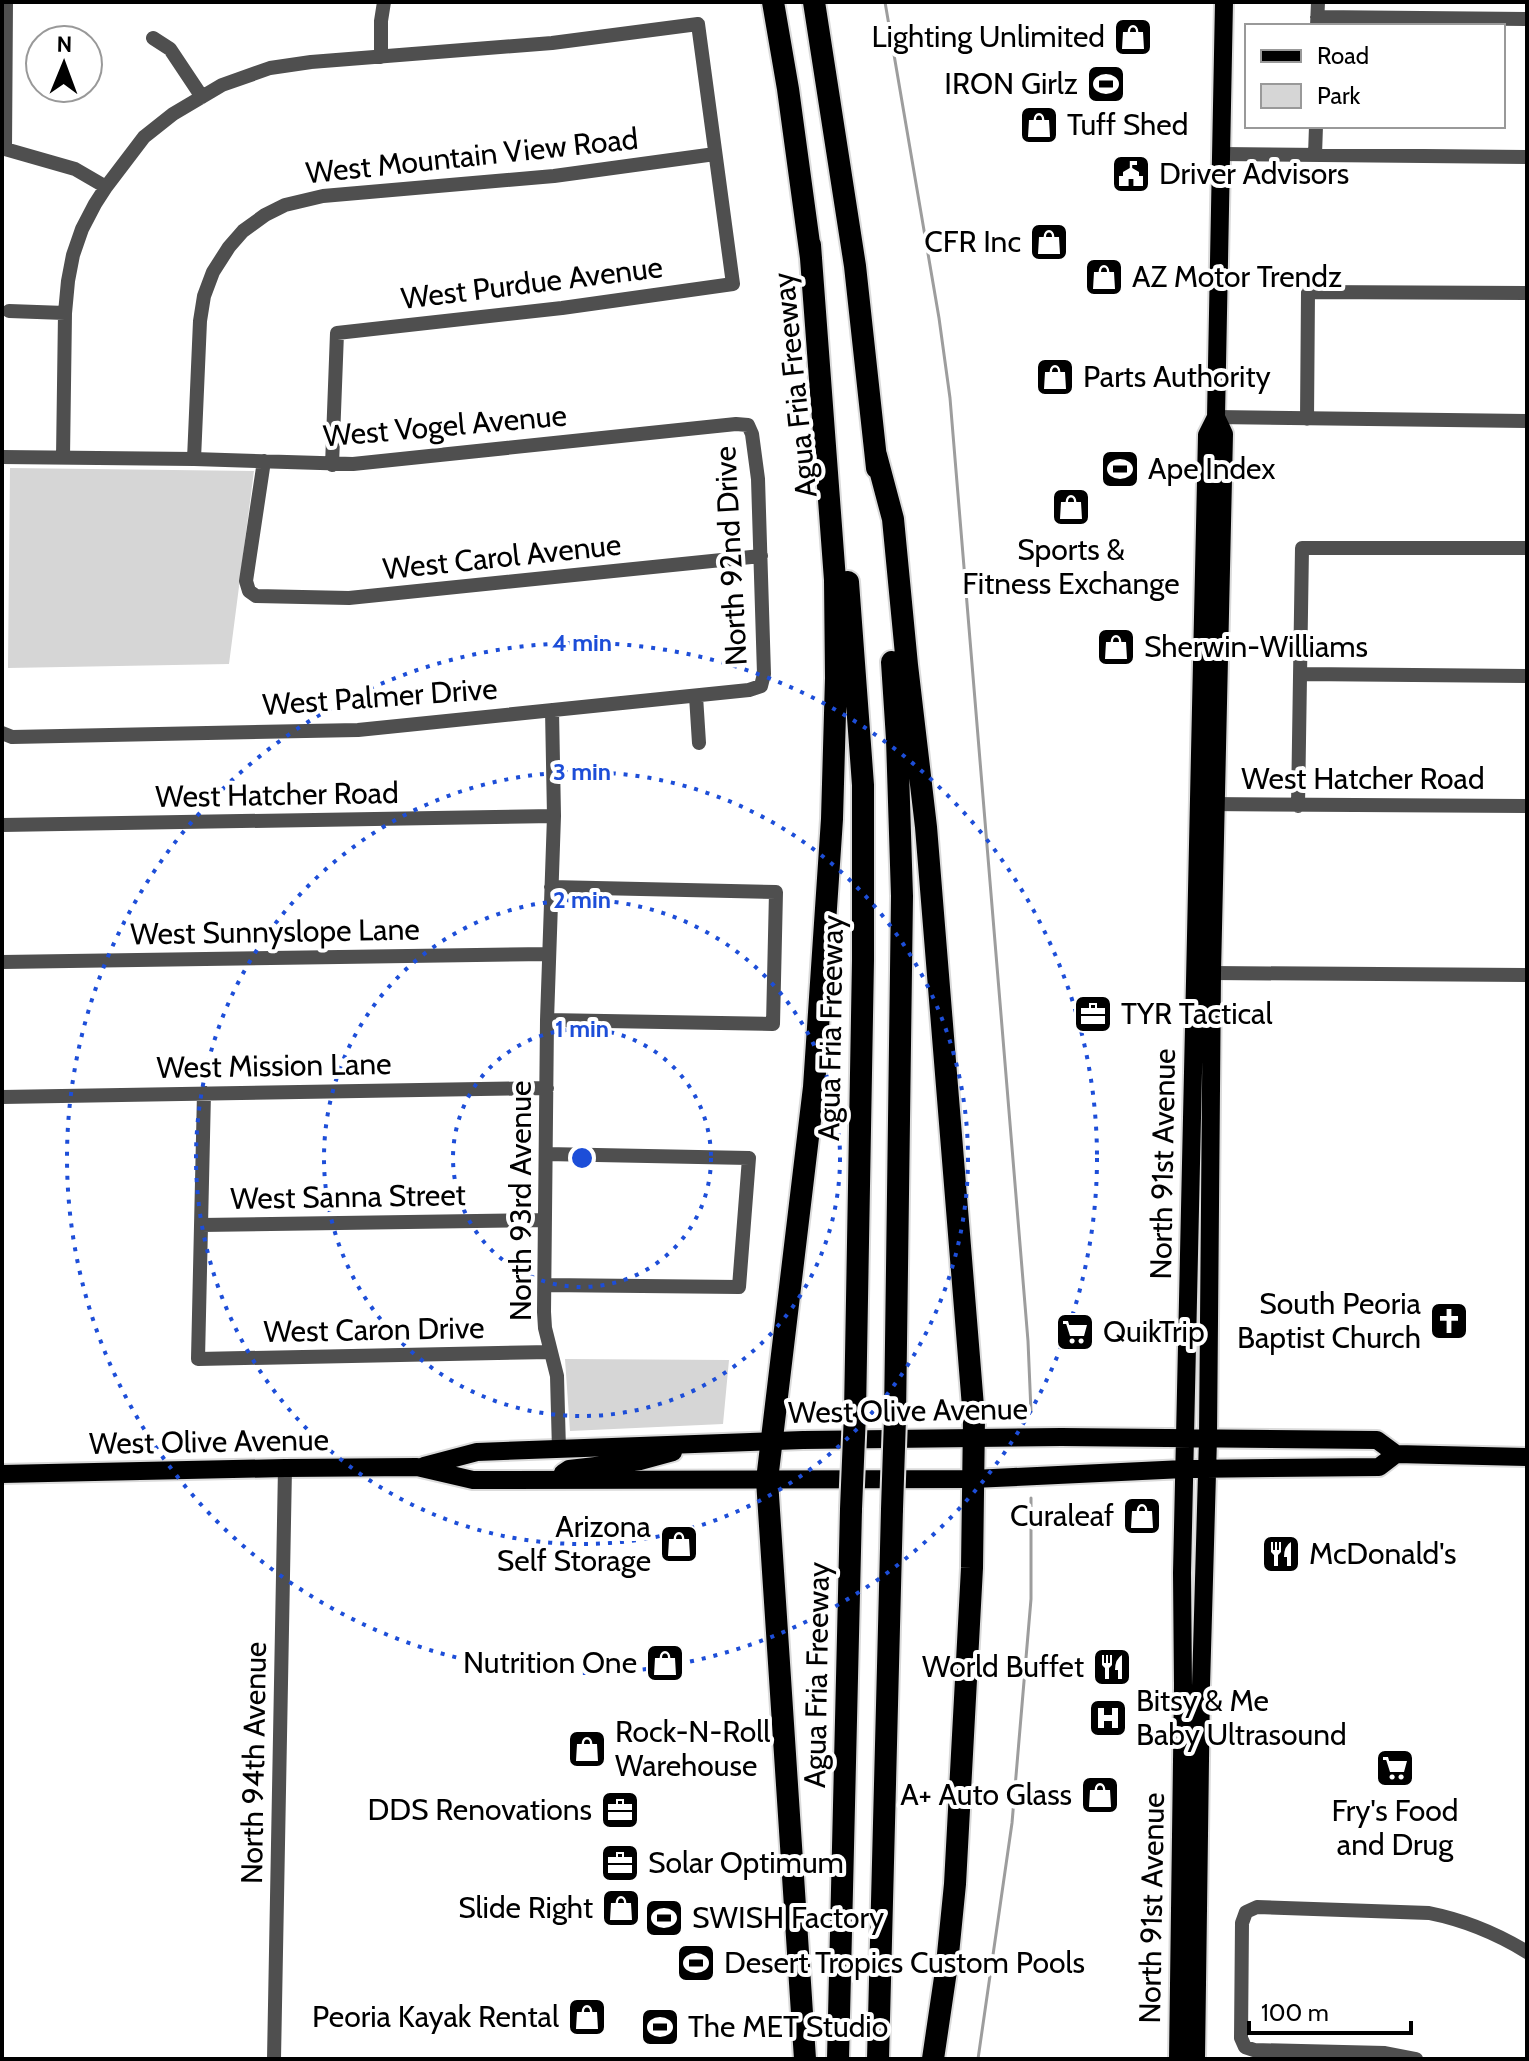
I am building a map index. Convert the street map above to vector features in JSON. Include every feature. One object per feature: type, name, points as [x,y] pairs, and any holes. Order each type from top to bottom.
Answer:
[{"type":"highway","name":"Agua Fria Freeway","points":[[773,2],[810,245],[851,614],[863,785],[855,1413],[838,2059]]},
{"type":"highway","points":[[814,2],[855,266],[876,455],[896,725],[902,896],[895,1418],[878,2059]]},
{"type":"highway","points":[[805,2059],[767,1480],[816,1074],[832,819],[835,580],[810,245]]},
{"type":"highway","points":[[876,455],[893,519],[926,827],[974,1419],[972,1568],[955,1884],[933,2059]]},
{"type":"main road","name":"North 91st Avenue","points":[[1196,2059],[1210,1264],[1201,1128],[1203,973],[1211,614],[1224,434],[1216,417],[1224,2]]},
{"type":"main road","name":"North 91st Avenue","points":[[1178,2059],[1188,1264],[1201,1128]]},
{"type":"main road","points":[[1188,1264],[1210,1264]]},
{"type":"main road","name":"West Olive Avenue","points":[[417,1467],[477,1452],[771,1441],[974,1438],[1377,1440],[1396,1454],[1527,1457]]},
{"type":"main road","points":[[561,1480],[563,1473],[569,1469],[640,1461],[691,1445]]},
{"type":"main road","name":"West Olive Avenue","points":[[2,1474],[417,1467],[473,1480],[973,1479],[1208,1468],[1379,1467],[1396,1454]]},
{"type":"street","points":[[6,2],[5,149],[75,169],[106,187]]},
{"type":"street","points":[[381,57],[384,2]]},
{"type":"street","points":[[1317,15],[1527,19]]},
{"type":"street","points":[[63,457],[65,313],[73,255],[82,229],[106,187],[144,137],[173,114],[238,78],[270,68],[311,62],[552,43],[698,24],[715,154]]},
{"type":"street","points":[[153,38],[170,49],[202,97]]},
{"type":"street","points":[[1315,155],[1316,128]]},
{"type":"street","name":"West Mountain View Road","points":[[194,459],[200,321],[204,296],[218,263],[243,231],[265,215],[285,205],[323,196],[554,176],[715,154]]},
{"type":"street","name":"West Purdue Avenue","points":[[332,465],[337,333],[562,308],[733,284],[715,154]]},
{"type":"street","points":[[1221,154],[1527,157]]},
{"type":"street","points":[[1307,419],[1308,292],[1527,293]]},
{"type":"street","points":[[9,311],[65,313]]},
{"type":"street","points":[[1216,417],[1527,421]]},
{"type":"street","name":"West Vogel Avenue","points":[[2,457],[194,459],[332,465],[748,425]]},
{"type":"street","name":"North 92nd Drive","points":[[748,425],[756,456],[761,556],[764,674],[761,686]]},
{"type":"street","name":"West Carol Avenue","points":[[264,461],[246,581],[249,591],[256,596],[349,598],[761,556]]},
{"type":"street","points":[[1298,806],[1302,548],[1527,548]]},
{"type":"street","points":[[1302,674],[1527,676]]},
{"type":"street","name":"West Palmer Drive","points":[[2,733],[12,737],[344,731],[696,696],[761,686]]},
{"type":"street","points":[[696,696],[699,743]]},
{"type":"street","name":"North 93rd Avenue","points":[[552,710],[554,816],[547,1020],[545,1328],[557,1376],[559,1450]]},
{"type":"street","name":"West Hatcher Road","points":[[1207,804],[1527,806]]},
{"type":"street","name":"West Hatcher Road","points":[[2,825],[554,816]]},
{"type":"street","points":[[547,1020],[773,1024],[776,892],[551,887]]},
{"type":"street","name":"West Sunnyslope Lane","points":[[2,962],[549,954]]},
{"type":"street","points":[[1203,973],[1527,975]]},
{"type":"street","name":"West Mission Lane","points":[[2,1097],[547,1088]]},
{"type":"street","points":[[201,1225],[204,1093]]},
{"type":"street","points":[[545,1285],[739,1287],[749,1158],[546,1154]]},
{"type":"street","name":"West Sanna Street","points":[[201,1225],[545,1220]]},
{"type":"street","name":"West Caron Drive","points":[[201,1225],[198,1359],[551,1352]]},
{"type":"street","name":"North 94th Avenue","points":[[274,2059],[285,1468]]},
{"type":"street","points":[[1416,2059],[1385,2053],[1313,2055],[1245,2047],[1241,2038],[1242,1923],[1246,1912],[1257,1907],[1429,1913],[1480,1928],[1505,1938],[1527,1952]]},
{"type":"green space","points":[[10,468],[254,471],[229,664],[8,668]]},
{"type":"green space","points":[[565,1359],[729,1360],[723,1424],[570,1431]]},
{"type":"waterway","points":[[885,2],[950,398],[1028,1341],[1031,1412]]},
{"type":"waterway","points":[[978,2059],[1012,1823],[1031,1599],[1031,1498]]},
{"type":"place","name":"Lighting Unlimited","points":[[1133,37]]},
{"type":"place","name":"IRON Girlz","points":[[1106,84]]},
{"type":"place","name":"Tuff Shed","points":[[1039,125]]},
{"type":"place","name":"Driver Advisors","points":[[1131,174]]},
{"type":"place","name":"CFR Inc","points":[[1049,242]]},
{"type":"place","name":"AZ Motor Trendz","points":[[1104,277]]},
{"type":"place","name":"Parts Authority","points":[[1055,377]]},
{"type":"place","name":"Ape Index","points":[[1120,469]]},
{"type":"place","name":"Sports & Fitness Exchange","points":[[1071,507]]},
{"type":"place","name":"Sherwin-Williams","points":[[1116,647]]},
{"type":"place","name":"TYR Tactical","points":[[1093,1014]]},
{"type":"place","name":"South Peoria Baptist Church","points":[[1449,1321]]},
{"type":"place","name":"QuikTrip","points":[[1075,1332]]},
{"type":"place","name":"Curaleaf","points":[[1142,1516]]},
{"type":"place","name":"Arizona Self Storage","points":[[679,1544]]},
{"type":"place","name":"McDonald's","points":[[1281,1554]]},
{"type":"place","name":"Nutrition One","points":[[665,1663]]},
{"type":"place","name":"World Buffet","points":[[1112,1667]]},
{"type":"place","name":"Bitsy & Me Baby Ultrasound","points":[[1108,1718]]},
{"type":"place","name":"Rock-N-Roll Warehouse","points":[[587,1749]]},
{"type":"place","name":"Fry's Food and Drug","points":[[1395,1768]]},
{"type":"place","name":"A+ Auto Glass","points":[[1100,1795]]},
{"type":"place","name":"DDS Renovations","points":[[620,1810]]},
{"type":"place","name":"Solar Optimum","points":[[620,1863]]},
{"type":"place","name":"Slide Right","points":[[621,1908]]},
{"type":"place","name":"SWISH Factory","points":[[664,1918]]},
{"type":"place","name":"Desert Tropics Custom Pools","points":[[696,1963]]},
{"type":"place","name":"Peoria Kayak Rental","points":[[587,2017]]},
{"type":"place","name":"The MET Studio","points":[[660,2027]]}]
